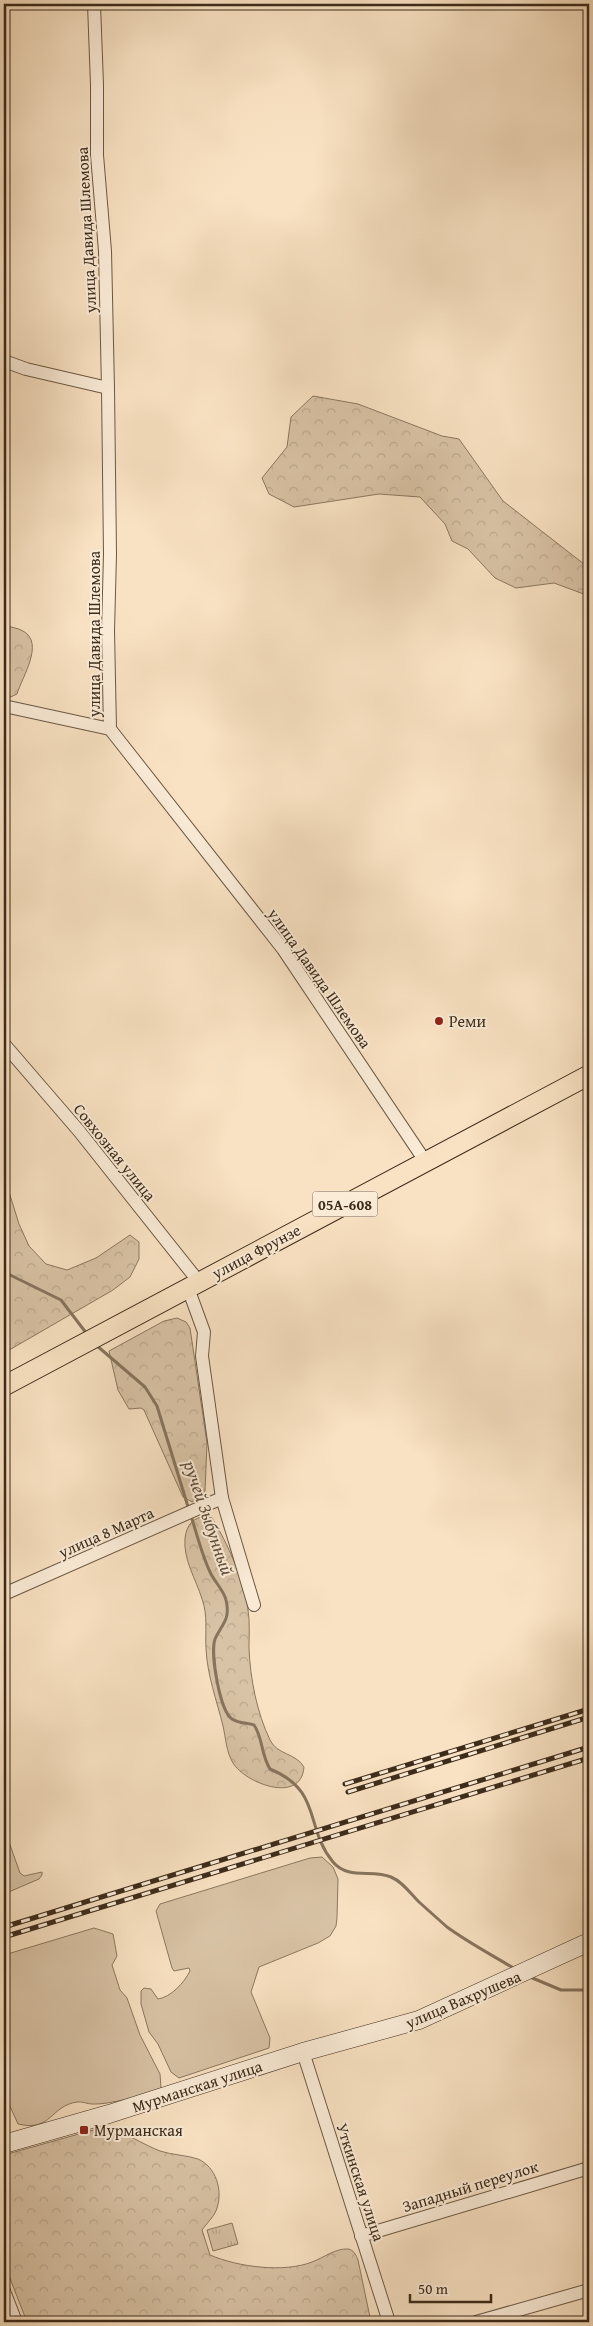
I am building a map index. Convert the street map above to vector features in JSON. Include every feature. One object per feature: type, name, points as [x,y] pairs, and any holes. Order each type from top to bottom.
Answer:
[{"type":"main road","name":"улица Фрунзе","points":[[4,1386],[589,1075]]},
{"type":"main road","name":"улица Вахрушева","points":[[303,2052],[419,2020],[589,1942]]},
{"type":"main road","name":"Мурманская улица","points":[[4,2144],[109,2114],[303,2052]]},
{"type":"street","name":"улица Давида Шлемова","points":[[94,4],[97,155],[105,251],[110,554],[108,631],[110,729],[283,949],[425,1161]]},
{"type":"street","points":[[4,361],[108,388]]},
{"type":"street","points":[[4,706],[110,729]]},
{"type":"street","name":"Совхозная улица","points":[[4,1044],[79,1130],[193,1285]]},
{"type":"street","points":[[193,1285],[204,1332],[202,1356],[222,1498],[254,1605]]},
{"type":"street","name":"улица 8 Марта","points":[[4,1594],[222,1498]]},
{"type":"street","name":"Уткинская улица","points":[[303,2052],[389,2322]]},
{"type":"street","name":"Западный переулок","points":[[361,2236],[589,2168]]},
{"type":"street","points":[[476,2322],[589,2290]]},
{"type":"street","points":[[4,2291],[16,2322]]},
{"type":"green space","points":[[313,396],[358,404],[442,436],[459,439],[503,501],[589,568],[589,596],[554,583],[516,588],[495,578],[468,549],[452,541],[445,524],[420,497],[379,494],[294,507],[269,494],[262,478],[287,447],[291,417]]},
{"type":"green space","points":[[4,625],[21,630],[29,636],[32,652],[17,694],[4,700]]},
{"type":"green space","points":[[4,1176],[19,1224],[29,1246],[46,1264],[67,1270],[96,1258],[130,1235],[139,1242],[139,1259],[130,1277],[113,1290],[4,1353]]},
{"type":"green space","points":[[177,1318],[186,1322],[190,1328],[207,1443],[205,1491],[202,1496],[192,1502],[183,1497],[144,1410],[141,1408],[129,1409],[118,1390],[109,1351],[164,1321]]},
{"type":"green space","points":[[206,1516],[212,1518],[224,1539],[235,1562],[243,1587],[249,1615],[249,1648],[253,1683],[265,1730],[277,1749],[301,1762],[304,1767],[301,1779],[293,1785],[283,1788],[260,1783],[239,1770],[229,1754],[208,1668],[204,1605],[188,1562],[185,1546],[186,1533],[191,1522]]},
{"type":"green space","points":[[4,1828],[20,1873],[24,1876],[42,1872],[42,1875],[39,1879],[4,1894]]},
{"type":"green space","points":[[322,1857],[333,1867],[338,1879],[336,1926],[330,1936],[318,1943],[259,1967],[251,1992],[270,2038],[269,2048],[179,2078],[171,2072],[158,2044],[149,2032],[141,2004],[141,1991],[144,1988],[151,1989],[158,1999],[163,1998],[177,1989],[190,1971],[189,1968],[174,1971],[172,1968],[156,1911],[160,1904],[310,1858]]},
{"type":"green space","points":[[94,1928],[113,1934],[117,1956],[112,1965],[120,1990],[127,1998],[140,2035],[160,2074],[161,2088],[107,2103],[77,2102],[68,2104],[44,2122],[29,2126],[18,2124],[4,2093],[4,1955]]},
{"type":"green space","points":[[108,2128],[160,2151],[198,2159],[214,2173],[219,2201],[216,2211],[202,2230],[210,2255],[234,2263],[275,2268],[312,2262],[343,2249],[352,2250],[358,2260],[371,2322],[27,2322],[4,2263],[4,2155],[93,2130]]},
{"type":"green space","points":[[232,2223],[238,2244],[213,2251],[207,2230]]},
{"type":"waterway","name":"ручей Зыбунный","points":[[4,1272],[61,1300],[87,1334]]},
{"type":"waterway","name":"ручей Зыбунный","points":[[96,1345],[145,1387],[157,1406],[189,1510]]},
{"type":"waterway","name":"ручей Зыбунный","points":[[191,1516],[205,1560],[226,1600],[227,1613],[225,1622],[215,1639],[214,1646],[217,1682],[224,1705],[232,1719],[254,1725],[270,1769],[287,1778],[306,1799],[318,1836],[333,1862],[346,1871],[353,1873],[384,1875],[395,1879],[447,1927],[515,1969]]},
{"type":"waterway","name":"ручей Зыбунный","points":[[530,1977],[561,1990],[589,1990]]},
{"type":"railway","points":[[345,1784],[589,1709]]},
{"type":"railway","points":[[348,1792],[589,1717]]},
{"type":"railway","points":[[4,1927],[589,1747]]},
{"type":"railway","points":[[4,1937],[589,1758]]},
{"type":"place","name":"Реми","points":[[439,1021]]},
{"type":"place","name":"Мурманская","points":[[84,2130]]}]
